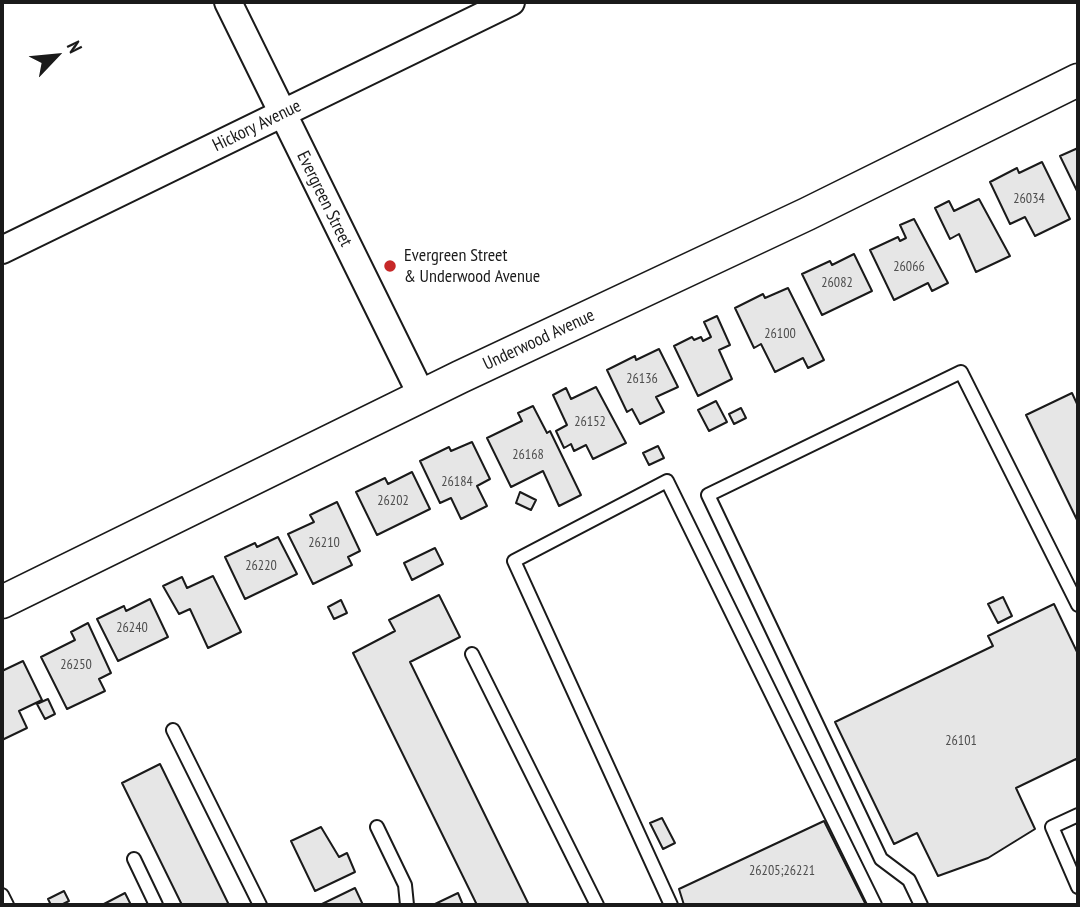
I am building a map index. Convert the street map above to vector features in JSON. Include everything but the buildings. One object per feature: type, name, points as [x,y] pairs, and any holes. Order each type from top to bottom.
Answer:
[{"type":"street","name":"Evergreen Street","points":[[228,2],[422,396]]},
{"type":"street","name":"Hickory Avenue","points":[[2,250],[511,2]]},
{"type":"street","name":"Underwood Avenue","points":[[2,602],[422,396],[807,214],[1078,80]]},
{"type":"lane","points":[[921,905],[909,880],[881,859],[708,495],[961,372],[1078,605]]},
{"type":"lane","points":[[671,905],[514,561],[667,481],[875,905]]},
{"type":"lane","points":[[472,654],[597,905]]},
{"type":"lane","points":[[173,730],[260,905]]},
{"type":"lane","points":[[1078,815],[1052,827],[1078,887]]},
{"type":"lane","points":[[377,827],[405,885],[407,905]]},
{"type":"lane","points":[[134,859],[156,905]]},
{"type":"lane","points":[[2,895],[7,905]]},
{"type":"place","name":"Evergreen Street & Underwood Avenue","points":[[390,266]]}]
